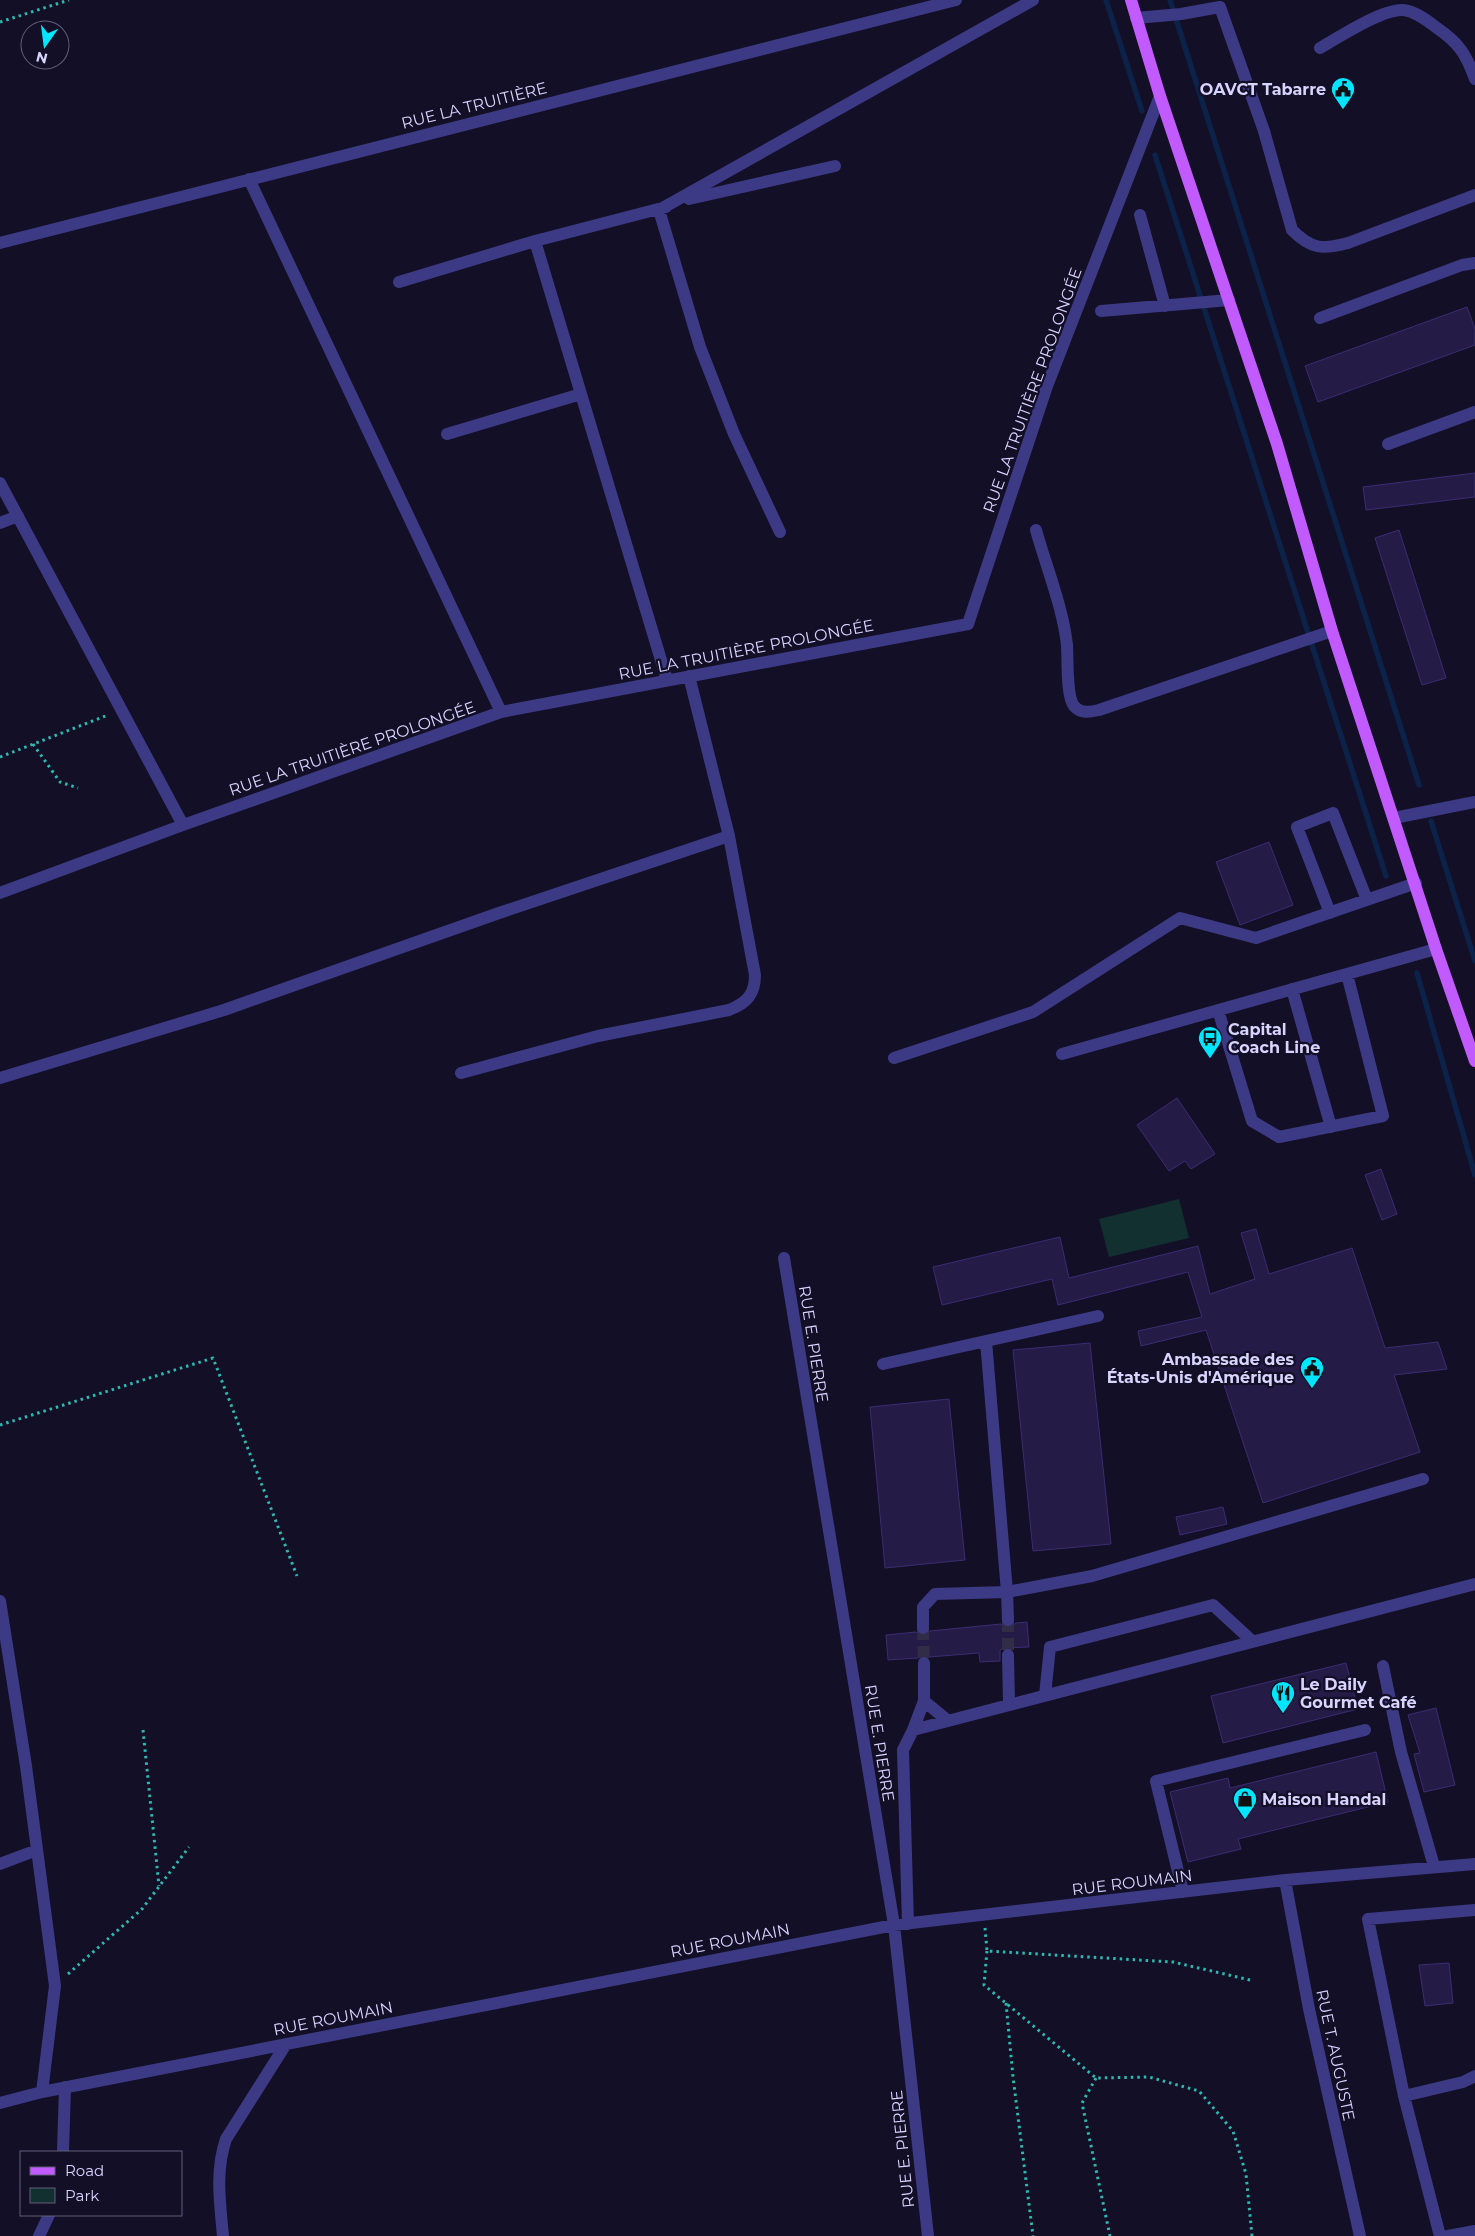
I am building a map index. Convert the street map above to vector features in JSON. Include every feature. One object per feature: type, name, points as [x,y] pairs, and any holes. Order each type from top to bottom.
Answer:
[{"type":"main road","points":[[1131,0],[1160,96],[1277,444],[1332,631],[1416,883],[1436,949],[1472,1042],[1475,1061]]},
{"type":"street","name":"RUE LA TRUITIÈRE","points":[[0,243],[956,0]]},
{"type":"street","points":[[660,210],[1033,0]]},
{"type":"street","points":[[1136,18],[1181,14],[1220,7],[1264,131],[1292,230],[1304,242],[1317,247],[1334,247],[1475,195]]},
{"type":"street","points":[[1320,48],[1385,13],[1404,10],[1422,17],[1452,38],[1463,50],[1475,79]]},
{"type":"street","name":"RUE LA TRUITIÈRE PROLONGÉE","points":[[0,893],[183,824],[501,712],[968,624],[1047,386],[1160,96]]},
{"type":"street","points":[[399,282],[536,241],[660,210],[698,196],[835,166]]},
{"type":"street","points":[[249,179],[501,712]]},
{"type":"street","points":[[660,210],[700,347],[734,434],[780,532]]},
{"type":"street","points":[[1140,215],[1165,306]]},
{"type":"street","points":[[536,241],[667,680]]},
{"type":"street","points":[[1320,318],[1462,265],[1475,263]]},
{"type":"street","points":[[1101,311],[1229,300]]},
{"type":"street","points":[[447,434],[581,394]]},
{"type":"street","points":[[1388,444],[1475,412]]},
{"type":"street","points":[[0,483],[183,824]]},
{"type":"street","points":[[0,523],[18,516]]},
{"type":"street","points":[[1036,530],[1062,619],[1066,642],[1070,696],[1074,706],[1080,711],[1089,713],[1099,710],[1332,631]]},
{"type":"street","points":[[461,1073],[598,1036],[729,1010],[750,998],[755,985],[755,975],[729,836],[689,676]]},
{"type":"street","points":[[1394,818],[1475,802]]},
{"type":"street","points":[[1330,913],[1297,827],[1333,813],[1367,900]]},
{"type":"street","points":[[0,1078],[224,1010],[500,913],[729,836]]},
{"type":"street","points":[[894,1058],[1033,1012],[1180,918],[1256,938],[1416,883]]},
{"type":"street","points":[[1062,1054],[1436,949]]},
{"type":"street","points":[[1218,1010],[1252,1121],[1279,1138],[1383,1116],[1347,974]]},
{"type":"street","points":[[1292,989],[1331,1127]]},
{"type":"street","name":"RUE E. PIERRE","points":[[784,1258],[894,1925],[928,2236]]},
{"type":"street","points":[[883,1364],[1098,1316]]},
{"type":"street","points":[[986,1341],[1008,1620]]},
{"type":"street","points":[[923,1628],[923,1607],[935,1594],[1007,1592],[1092,1576],[1423,1479]]},
{"type":"street","points":[[913,1730],[1475,1584]]},
{"type":"street","points":[[0,1601],[55,1986],[42,2092]]},
{"type":"street","points":[[1045,1695],[1050,1648],[1117,1630],[1213,1605],[1252,1641]]},
{"type":"street","points":[[1008,1655],[1008,1704]]},
{"type":"street","points":[[908,1924],[903,1750],[924,1701],[924,1663]]},
{"type":"street","points":[[1383,1666],[1401,1752],[1434,1866]]},
{"type":"street","points":[[924,1701],[947,1720]]},
{"type":"street","points":[[1183,1892],[1156,1781],[1365,1730]]},
{"type":"street","points":[[0,1864],[37,1850]]},
{"type":"street","name":"RUE ROUMAIN","points":[[0,2103],[65,2087],[894,1925],[1284,1880],[1475,1864]]},
{"type":"street","name":"RUE T. AUGUSTE","points":[[1284,1880],[1309,2009],[1360,2236]]},
{"type":"street","points":[[1440,2236],[1404,2096],[1368,1919],[1475,1910]]},
{"type":"street","points":[[223,2236],[218,2182],[226,2139],[286,2044]]},
{"type":"street","points":[[1404,2096],[1463,2082],[1475,2076]]},
{"type":"street","points":[[63,2151],[65,2087]]},
{"type":"street","points":[[39,2236],[49,2216]]},
{"type":"street","points":[[1448,2236],[1475,2231]]},
{"type":"path","points":[[0,22],[68,0]]},
{"type":"path","points":[[0,758],[121,710]]},
{"type":"path","points":[[33,744],[60,782],[78,788]]},
{"type":"path","points":[[0,1425],[213,1358],[296,1576]]},
{"type":"path","points":[[143,1730],[159,1887]]},
{"type":"path","points":[[55,1986],[142,1910],[189,1847]]},
{"type":"path","points":[[983,1915],[987,1951],[984,1985],[1096,2078],[1149,2077],[1199,2091],[1233,2131],[1246,2174],[1252,2236]]},
{"type":"path","points":[[987,1951],[1172,1962],[1250,1980]]},
{"type":"path","points":[[1006,2003],[1012,2077],[1033,2236]]},
{"type":"path","points":[[1096,2078],[1082,2103],[1110,2236]]},
{"type":"green space","points":[[1179,1199],[1189,1238],[1109,1257],[1099,1219]]},
{"type":"building","points":[[1467,307],[1475,329],[1475,345],[1318,402],[1305,366]]},
{"type":"building","points":[[1475,473],[1475,497],[1366,510],[1363,487]]},
{"type":"building","points":[[1399,530],[1446,678],[1422,685],[1375,538]]},
{"type":"building","points":[[1269,842],[1293,905],[1240,925],[1216,862]]},
{"type":"building","points":[[1177,1098],[1215,1154],[1191,1169],[1185,1161],[1169,1171],[1137,1125]]},
{"type":"building","points":[[1381,1169],[1397,1214],[1382,1220],[1365,1175]]},
{"type":"building","name":"Ambassade des États-Unis d'Amérique","points":[[1256,1229],[1269,1274],[1352,1248],[1385,1348],[1438,1342],[1447,1369],[1394,1375],[1420,1452],[1263,1503],[1206,1330],[1141,1346],[1138,1331],[1202,1317],[1188,1272],[1058,1305],[1052,1279],[942,1305],[933,1267],[1060,1237],[1069,1278],[1198,1246],[1210,1294],[1255,1279],[1241,1233]]},
{"type":"building","points":[[1090,1343],[1111,1544],[1033,1551],[1013,1350]]},
{"type":"building","points":[[949,1399],[965,1560],[885,1568],[870,1407]]},
{"type":"building","points":[[1223,1507],[1227,1524],[1180,1535],[1176,1517]]},
{"type":"building","points":[[1027,1622],[1029,1647],[1004,1648],[1000,1650],[1000,1661],[980,1662],[979,1653],[929,1657],[924,1655],[918,1658],[888,1660],[886,1635],[916,1632],[923,1636],[930,1631],[1001,1624],[1009,1628],[1016,1623]]},
{"type":"building","points":[[1346,1663],[1358,1709],[1223,1743],[1211,1696]]},
{"type":"building","points":[[1436,1708],[1455,1785],[1424,1792],[1414,1754],[1420,1753],[1408,1715]]},
{"type":"building","name":"Maison Handal","points":[[1376,1752],[1388,1802],[1238,1839],[1241,1849],[1188,1862],[1170,1792],[1228,1778],[1230,1788]]},
{"type":"building","points":[[1449,1963],[1453,2003],[1425,2006],[1419,1965]]},
{"type":"waterway","points":[[1106,0],[1142,111]]},
{"type":"waterway","points":[[1170,0],[1419,785]]},
{"type":"waterway","points":[[1155,155],[1386,876]]},
{"type":"waterway","points":[[1431,821],[1475,961]]},
{"type":"waterway","points":[[1417,973],[1475,1175]]},
{"type":"tunnel","points":[[1008,1620],[1008,1655]]},
{"type":"tunnel","points":[[923,1628],[924,1663]]},
{"type":"place","name":"OAVCT Tabarre","points":[[1343,110]]},
{"type":"place","name":"Capital Coach Line","points":[[1210,1059]]},
{"type":"place","name":"Ambassade des États-Unis d'Amérique","points":[[1312,1389]]},
{"type":"place","name":"Le Daily Gourmet Café","points":[[1283,1714]]},
{"type":"place","name":"Maison Handal","points":[[1245,1820]]}]
